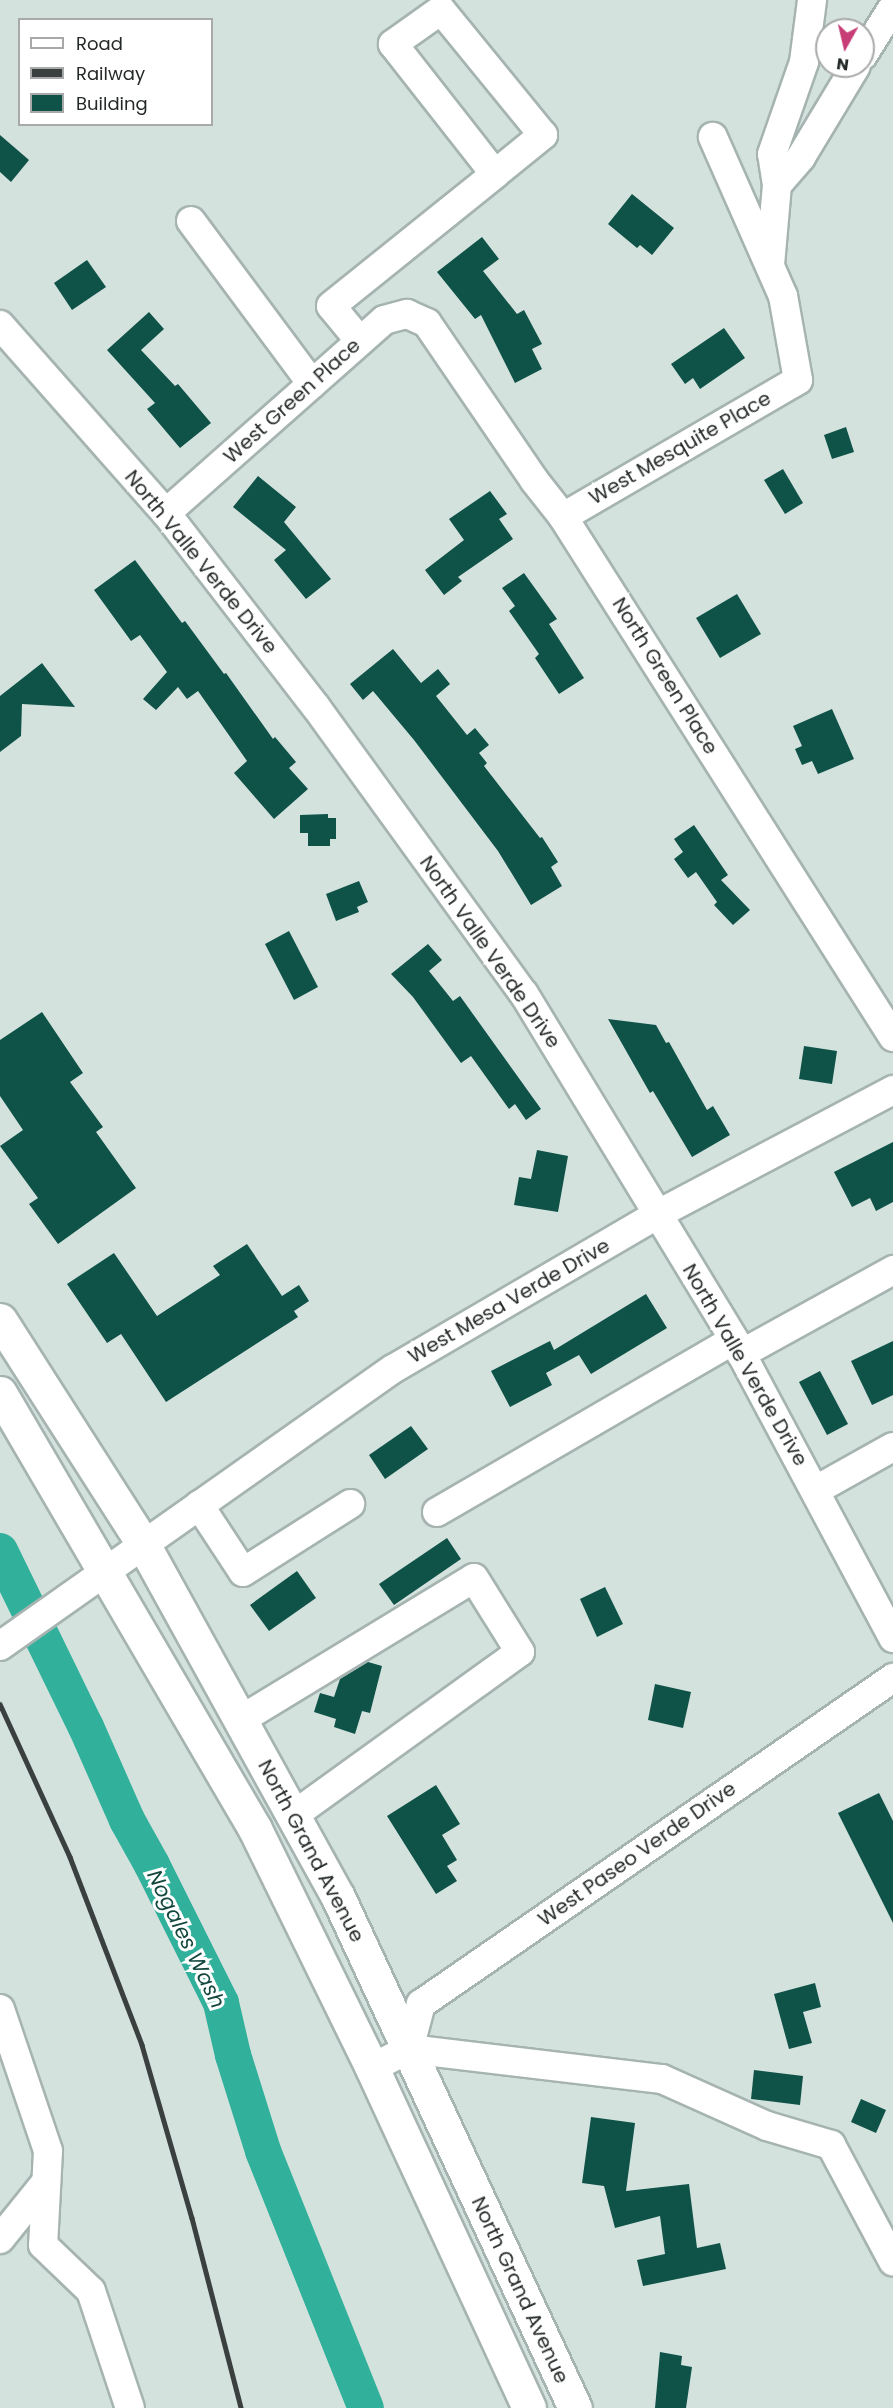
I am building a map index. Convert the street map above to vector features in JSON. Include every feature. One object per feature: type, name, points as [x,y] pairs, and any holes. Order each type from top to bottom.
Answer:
[{"type":"main road","name":"North Grand Avenue","points":[[0,1320],[143,1544],[242,1719],[338,1897],[574,2408]]},
{"type":"main road","name":"North Grand Avenue","points":[[0,1394],[255,1829],[372,2068],[529,2408]]},
{"type":"street","points":[[770,267],[777,185],[772,154],[804,62],[812,0]]},
{"type":"street","points":[[875,36],[893,7]]},
{"type":"street","points":[[360,341],[331,306],[495,174],[543,135],[441,10],[393,44],[495,174]]},
{"type":"street","points":[[777,185],[801,157],[849,78]]},
{"type":"street","points":[[713,137],[770,267]]},
{"type":"street","points":[[191,221],[312,384]]},
{"type":"street","name":"West Mesquite Place","points":[[563,517],[798,380],[783,296],[770,267]]},
{"type":"street","name":"West Green Place","points":[[166,513],[384,320],[407,314],[427,323]]},
{"type":"street","name":"North Green Place","points":[[427,323],[534,480],[563,517],[893,1036]]},
{"type":"street","name":"North Valle Verde Drive","points":[[0,325],[166,513],[316,707],[524,994],[738,1347],[893,1638]]},
{"type":"street","name":"West Mesa Verde Drive","points":[[2,1644],[393,1369],[658,1215],[893,1090]]},
{"type":"street","points":[[437,1512],[738,1347],[893,1270]]},
{"type":"street","points":[[816,1490],[893,1447]]},
{"type":"street","points":[[199,1505],[243,1572],[350,1504]]},
{"type":"street","points":[[242,1719],[474,1578],[520,1652],[294,1815]]},
{"type":"street","name":"West Paseo Verde Drive","points":[[409,2049],[420,2004],[893,1678]]},
{"type":"street","points":[[0,2009],[48,2151],[43,2245],[91,2290],[130,2408]]},
{"type":"street","points":[[372,2068],[409,2049],[662,2079],[766,2126],[831,2145],[891,2252]]},
{"type":"street","points":[[0,2239],[46,2182]]},
{"type":"building","points":[[0,135],[29,160],[11,182],[0,172]]},
{"type":"building","points":[[632,194],[674,228],[652,255],[640,245],[637,248],[608,224]]},
{"type":"building","points":[[482,237],[499,259],[483,271],[517,314],[524,310],[542,344],[532,349],[542,369],[515,383],[481,315],[475,319],[437,272]]},
{"type":"building","points":[[87,260],[106,287],[72,310],[54,283]]},
{"type":"building","points":[[149,312],[164,329],[141,350],[175,386],[178,384],[211,423],[180,448],[147,409],[155,403],[107,350]]},
{"type":"building","points":[[724,328],[745,358],[700,389],[693,378],[685,384],[671,364]]},
{"type":"building","points":[[846,427],[854,452],[832,459],[824,435]]},
{"type":"building","points":[[783,469],[803,503],[785,514],[764,480]]},
{"type":"building","points":[[258,476],[296,507],[284,522],[331,579],[306,599],[274,560],[286,550],[233,507]]},
{"type":"building","points":[[490,491],[507,514],[499,519],[513,539],[458,577],[462,581],[444,595],[425,570],[464,540],[449,519]]},
{"type":"building","points":[[135,560],[182,623],[185,621],[224,674],[226,673],[273,739],[275,737],[296,762],[289,768],[308,789],[274,819],[234,773],[247,761],[198,691],[187,699],[178,687],[156,710],[143,699],[167,672],[140,635],[131,641],[94,590]]},
{"type":"building","points":[[524,573],[557,619],[549,624],[584,678],[559,694],[535,658],[539,654],[509,611],[515,606],[502,588]]},
{"type":"building","points":[[737,594],[761,634],[720,658],[696,618]]},
{"type":"building","points":[[393,649],[421,683],[438,669],[450,684],[436,696],[467,735],[475,728],[489,745],[479,753],[487,763],[484,766],[540,838],[542,837],[558,862],[551,867],[562,886],[531,905],[498,851],[414,740],[373,691],[363,700],[350,684]]},
{"type":"building","points":[[42,663],[75,707],[22,704],[21,736],[0,752],[0,696]]},
{"type":"building","points":[[832,709],[854,759],[818,774],[812,761],[802,765],[795,749],[802,746],[793,726]]},
{"type":"building","points":[[328,814],[328,818],[336,818],[336,839],[330,839],[330,846],[308,846],[308,833],[300,833],[300,815]]},
{"type":"building","points":[[694,825],[728,875],[721,880],[750,910],[733,925],[714,905],[717,902],[696,872],[688,878],[674,859],[683,852],[674,839]]},
{"type":"building","points":[[359,881],[368,902],[357,907],[359,912],[336,921],[326,894]]},
{"type":"building","points":[[289,931],[318,987],[294,1000],[265,944]]},
{"type":"building","points":[[428,944],[442,960],[429,971],[453,1001],[460,996],[541,1109],[526,1120],[515,1104],[509,1109],[471,1056],[461,1063],[413,997],[391,974]]},
{"type":"building","points":[[42,1012],[83,1073],[70,1082],[103,1127],[96,1132],[136,1188],[58,1244],[29,1204],[38,1198],[0,1146],[23,1130],[0,1096],[0,1040]]},
{"type":"building","points":[[608,1019],[656,1025],[666,1043],[669,1042],[707,1110],[713,1106],[730,1135],[692,1157],[653,1091],[650,1093]]},
{"type":"building","points":[[804,1046],[837,1051],[832,1084],[799,1079]]},
{"type":"building","points":[[893,1142],[893,1202],[876,1211],[870,1198],[852,1207],[834,1172]]},
{"type":"building","points":[[537,1150],[568,1156],[558,1212],[514,1205],[519,1177],[531,1179]]},
{"type":"building","points":[[247,1244],[282,1296],[299,1285],[309,1301],[294,1311],[298,1317],[166,1402],[121,1334],[107,1343],[67,1284],[114,1253],[157,1316],[220,1275],[213,1266]]},
{"type":"building","points":[[646,1294],[667,1328],[591,1374],[579,1355],[546,1373],[552,1385],[510,1407],[491,1371],[550,1341],[554,1350]]},
{"type":"building","points":[[893,1341],[893,1395],[872,1405],[851,1361]]},
{"type":"building","points":[[820,1371],[848,1424],[827,1435],[799,1382]]},
{"type":"building","points":[[411,1426],[428,1449],[385,1479],[369,1455]]},
{"type":"building","points":[[447,1538],[461,1559],[394,1605],[379,1584]]},
{"type":"building","points":[[297,1571],[316,1598],[269,1631],[250,1605]]},
{"type":"building","points":[[605,1587],[623,1624],[597,1637],[580,1599]]},
{"type":"building","points":[[368,1662],[382,1666],[370,1713],[362,1711],[355,1734],[334,1727],[336,1719],[314,1712],[320,1693],[334,1697],[340,1679]]},
{"type":"building","points":[[655,1684],[691,1692],[683,1728],[648,1720]]},
{"type":"building","points":[[436,1785],[460,1824],[442,1835],[457,1860],[447,1866],[457,1881],[436,1894],[387,1816]]},
{"type":"building","points":[[879,1793],[893,1821],[893,1923],[838,1813]]},
{"type":"building","points":[[815,1983],[821,2007],[803,2012],[812,2043],[789,2049],[774,1994]]},
{"type":"building","points":[[754,2070],[803,2076],[800,2105],[751,2099]]},
{"type":"building","points":[[861,2099],[886,2110],[876,2133],[851,2122]]},
{"type":"building","points":[[591,2117],[635,2123],[626,2191],[689,2184],[697,2248],[720,2243],[726,2269],[643,2286],[637,2260],[665,2254],[660,2216],[615,2228],[604,2186],[582,2183]]},
{"type":"building","points":[[660,2352],[682,2356],[681,2365],[692,2367],[686,2408],[655,2408]]},
{"type":"waterway","name":"Nogales Wash","points":[[0,1551],[86,1727],[127,1820],[221,2003],[233,2055],[263,2151],[366,2408]]},
{"type":"railway","points":[[0,1704],[70,1857],[142,2045],[192,2218],[241,2408]]}]
